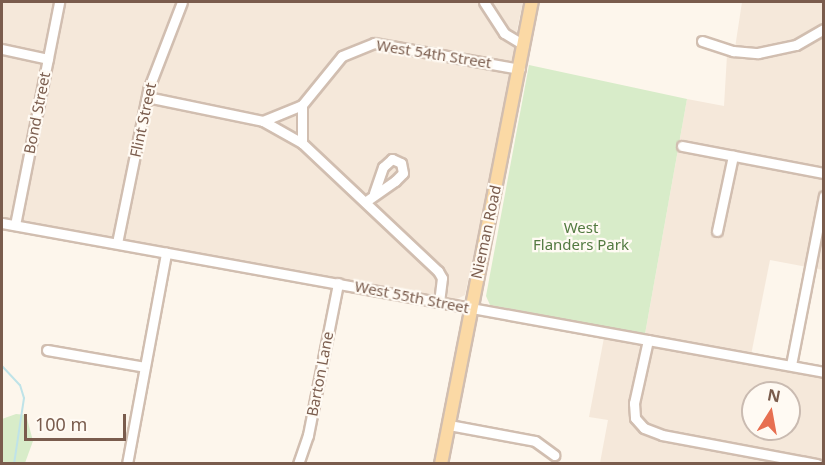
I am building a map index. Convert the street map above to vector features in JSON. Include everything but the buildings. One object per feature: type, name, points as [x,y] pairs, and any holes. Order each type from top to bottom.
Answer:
[{"type":"main road","name":"Nieman Road","points":[[441,464],[532,2]]},
{"type":"street","name":"Bond Street","points":[[15,225],[59,2]]},
{"type":"street","name":"Flint Street","points":[[117,243],[147,97],[182,2]]},
{"type":"street","points":[[484,2],[504,33],[524,45]]},
{"type":"street","points":[[702,41],[733,51],[758,53],[796,45],[824,30]]},
{"type":"street","name":"West 54th Street","points":[[263,121],[302,105],[342,56],[366,44],[396,44],[520,69]]},
{"type":"street","points":[[2,49],[48,59]]},
{"type":"street","points":[[147,97],[263,121],[302,143],[438,271],[442,278],[439,302]]},
{"type":"street","points":[[302,105],[302,143]]},
{"type":"street","points":[[682,146],[824,173]]},
{"type":"street","points":[[717,231],[733,156]]},
{"type":"street","points":[[365,202],[374,193]]},
{"type":"street","points":[[791,365],[824,196]]},
{"type":"street","name":"West 55th Street","points":[[2,223],[824,372]]},
{"type":"street","points":[[127,464],[166,253]]},
{"type":"street","name":"Barton Lane","points":[[298,464],[308,435],[338,283]]},
{"type":"street","points":[[648,340],[634,403],[635,418],[644,428],[662,435],[817,464]]},
{"type":"street","points":[[47,350],[145,367]]},
{"type":"street","points":[[449,425],[535,441],[554,454]]},
{"type":"shaded area","points":[[2,2],[480,2],[501,36],[517,49],[465,295],[455,300],[2,218]]},
{"type":"shaded area","points":[[487,2],[523,2],[516,35],[508,33]]},
{"type":"shaded area","points":[[742,2],[823,2],[823,270],[770,260],[751,355],[823,369],[823,463],[600,463],[608,420],[589,417],[606,327],[645,334],[687,99],[724,106],[727,55],[735,48]]},
{"type":"green space","name":"West Flanders Park","points":[[529,65],[687,99],[645,334],[490,305],[486,296]]},
{"type":"green space","points":[[16,414],[26,415],[33,441],[25,463],[2,463],[2,419]]},
{"type":"waterway","points":[[2,366],[20,385],[24,398],[14,464]]}]
